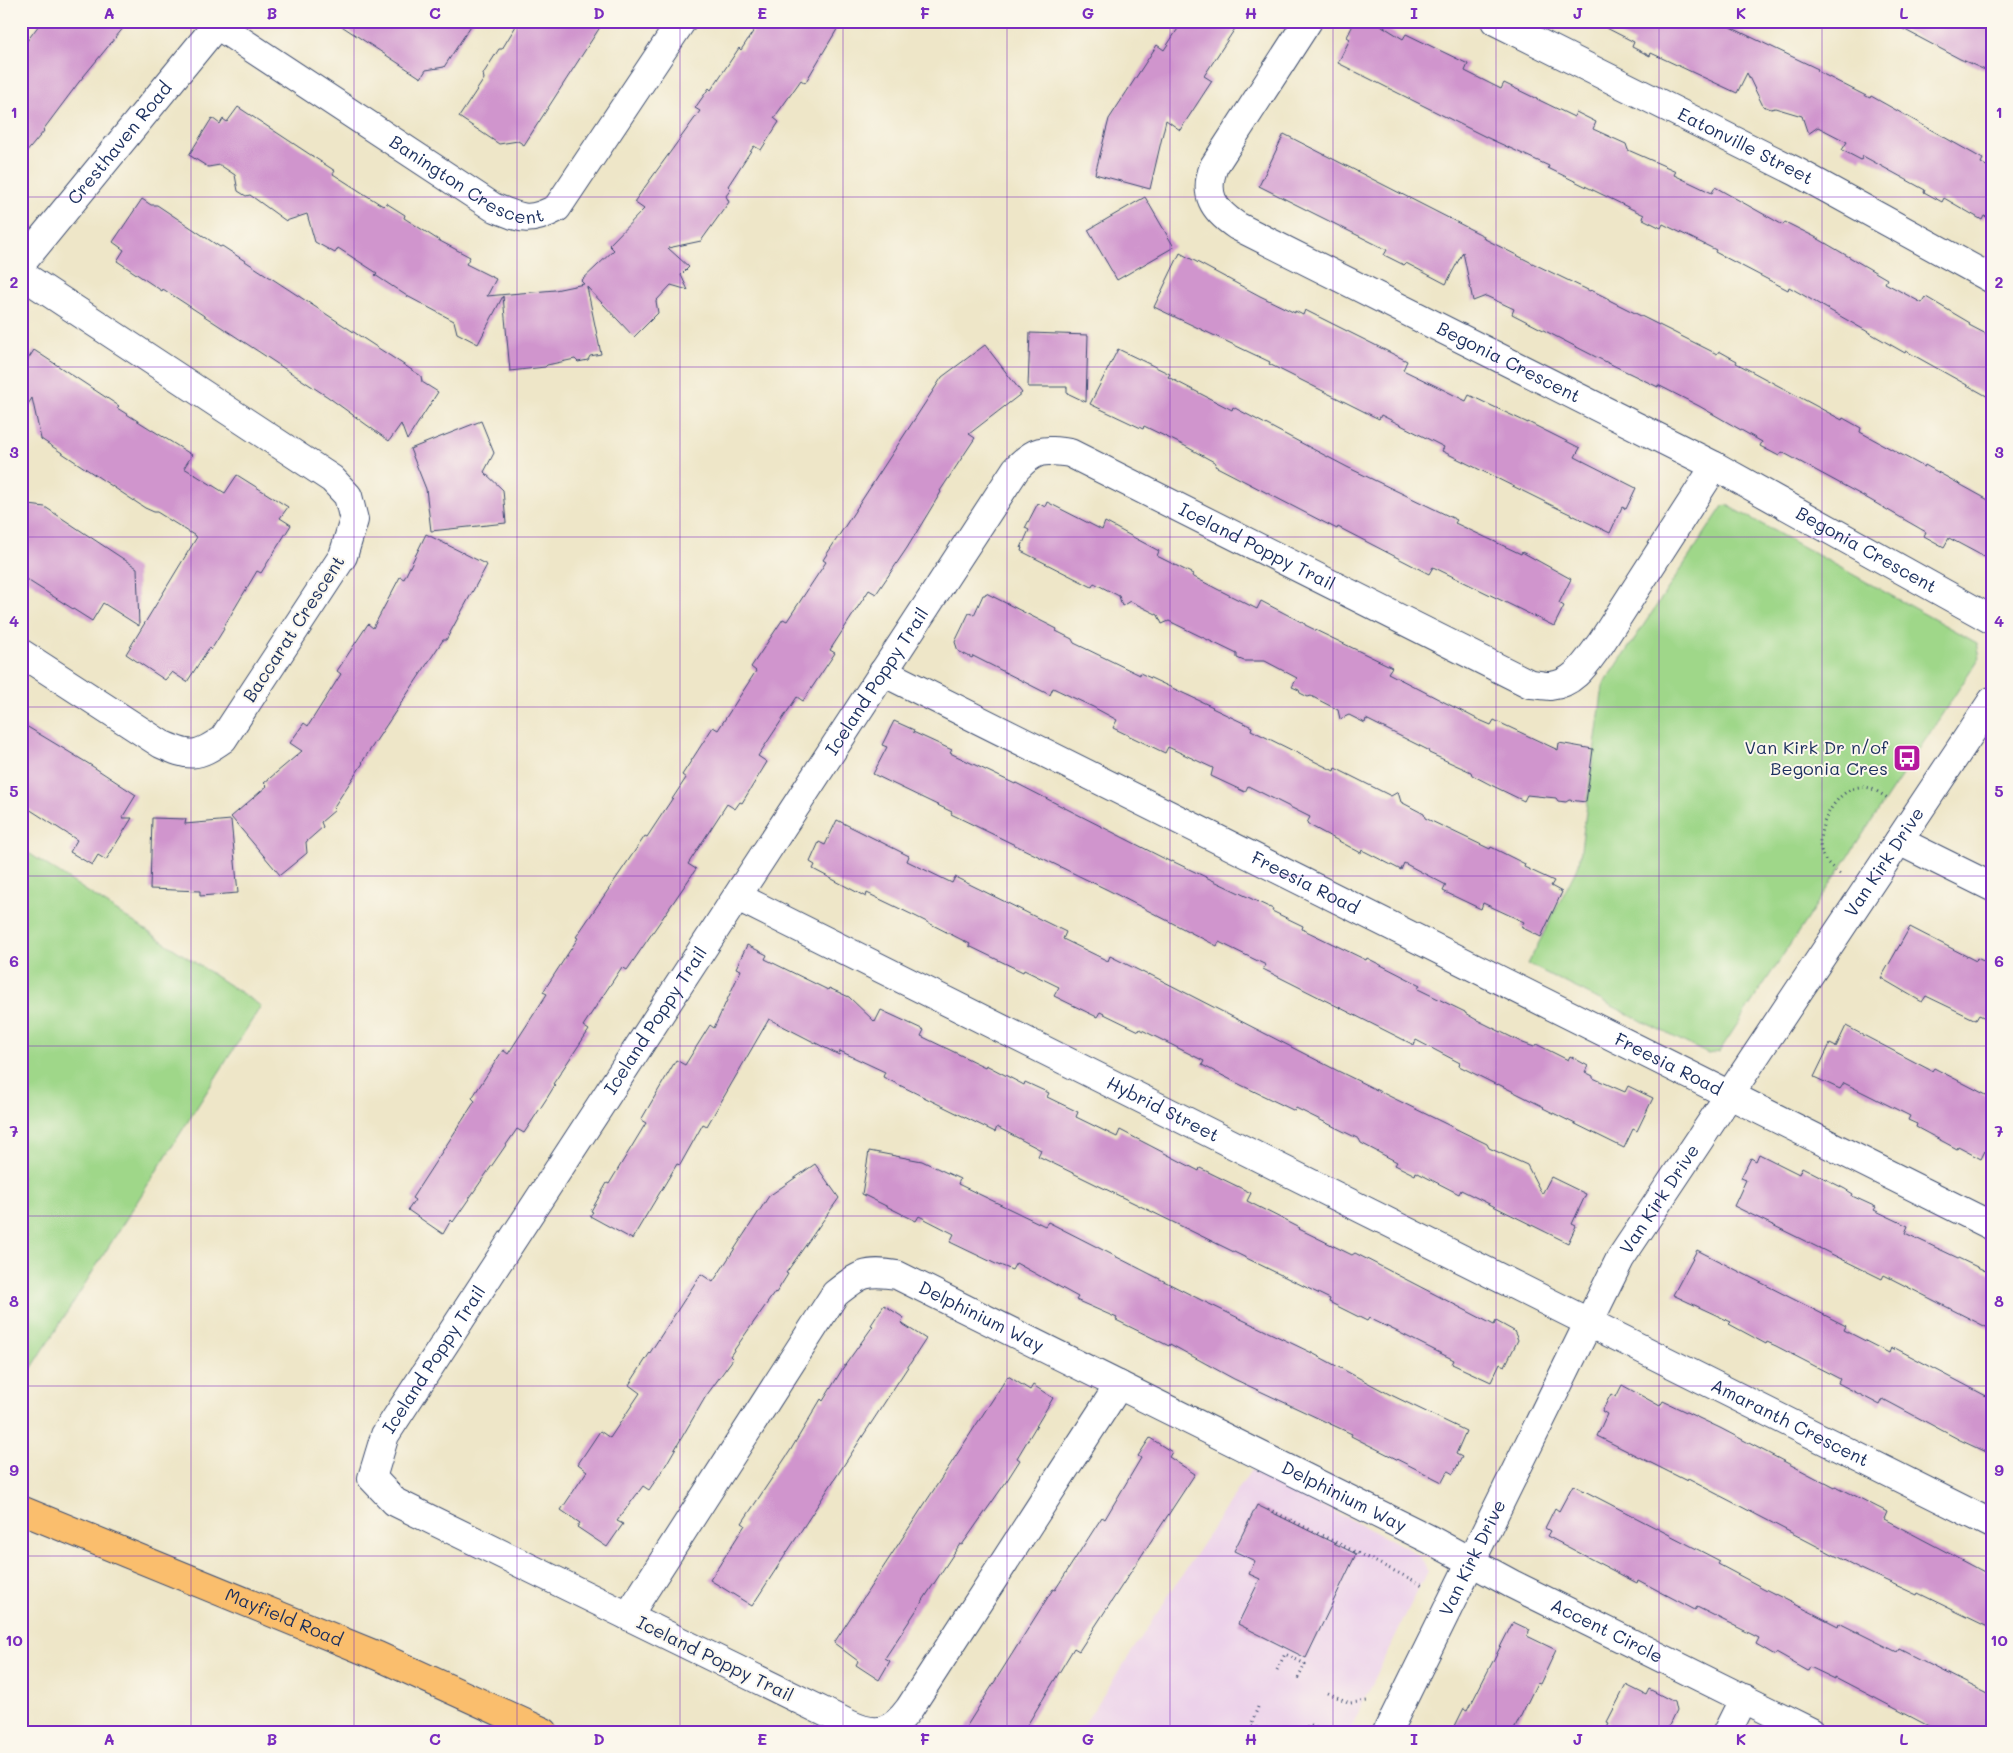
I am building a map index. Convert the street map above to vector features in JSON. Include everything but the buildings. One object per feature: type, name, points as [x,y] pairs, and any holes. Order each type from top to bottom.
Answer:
[{"type":"main road","name":"Mayfield Road","points":[[21,1510],[378,1656],[544,1732]]},
{"type":"street","name":"Banington Crescent","points":[[218,23],[493,207],[520,218],[540,217],[557,208],[682,21]]},
{"type":"street","name":"Begonia Crescent","points":[[1308,21],[1214,166],[1209,180],[1209,192],[1214,204],[1224,218],[1246,231],[1715,466],[1992,620]]},
{"type":"street","name":"Eatonville Street","points":[[1495,21],[1797,172],[1992,279]]},
{"type":"street","name":"Cresthaven Road","points":[[21,264],[218,23]]},
{"type":"street","name":"Baccarat Crescent","points":[[21,274],[332,479],[348,496],[354,520],[343,556],[223,740],[206,752],[186,755],[161,744],[21,653]]},
{"type":"street","name":"Iceland Poppy Trail","points":[[1119,1385],[909,1709],[889,1729],[880,1731],[859,1728],[395,1502],[372,1478],[385,1435],[1016,469],[1028,456],[1050,450],[1070,453],[1530,684],[1551,686],[1567,681],[1580,671],[1601,643],[1715,466]]},
{"type":"street","name":"Freesia Road","points":[[883,672],[1729,1095]]},
{"type":"street","name":"Van Kirk Drive","points":[[1387,1732],[1620,1258],[1992,701]]},
{"type":"street","points":[[1899,841],[1992,887]]},
{"type":"street","name":"Hybrid Street","points":[[738,896],[1588,1321]]},
{"type":"street","points":[[1729,1095],[1992,1226]]},
{"type":"street","name":"Delphinium Way","points":[[628,1616],[835,1294],[856,1277],[877,1272],[897,1275],[1470,1561]]},
{"type":"street","name":"Amaranth Crescent","points":[[1588,1321],[1992,1524]]},
{"type":"street","name":"Accent Circle","points":[[1470,1561],[1512,1584],[1811,1732]]},
{"type":"street","points":[[1727,1732],[1744,1698]]},
{"type":"path","points":[[1840,874],[1829,865],[1820,850],[1821,831],[1834,804],[1847,792],[1861,786],[1869,788],[1889,799]]},
{"type":"path","points":[[1268,1509],[1423,1585]]},
{"type":"path","points":[[1277,1670],[1285,1654],[1305,1664],[1298,1679]]},
{"type":"path","points":[[1328,1693],[1350,1703],[1367,1701]]},
{"type":"path","points":[[1258,1708],[1251,1725],[1265,1732]]},
{"type":"path","points":[[1305,1732],[1309,1725],[1325,1732]]},
{"type":"shaded area","points":[[1251,1470],[1409,1549],[1419,1556],[1427,1571],[1349,1732],[1079,1732]]},
{"type":"green space","points":[[1727,505],[1977,643],[1980,657],[1719,1052],[1708,1054],[1528,964],[1579,864],[1603,686],[1723,506]]},
{"type":"green space","points":[[21,848],[261,1006],[21,1385]]},
{"type":"place","name":"Van Kirk Dr n/of Begonia Cres","points":[[1907,758]]}]
